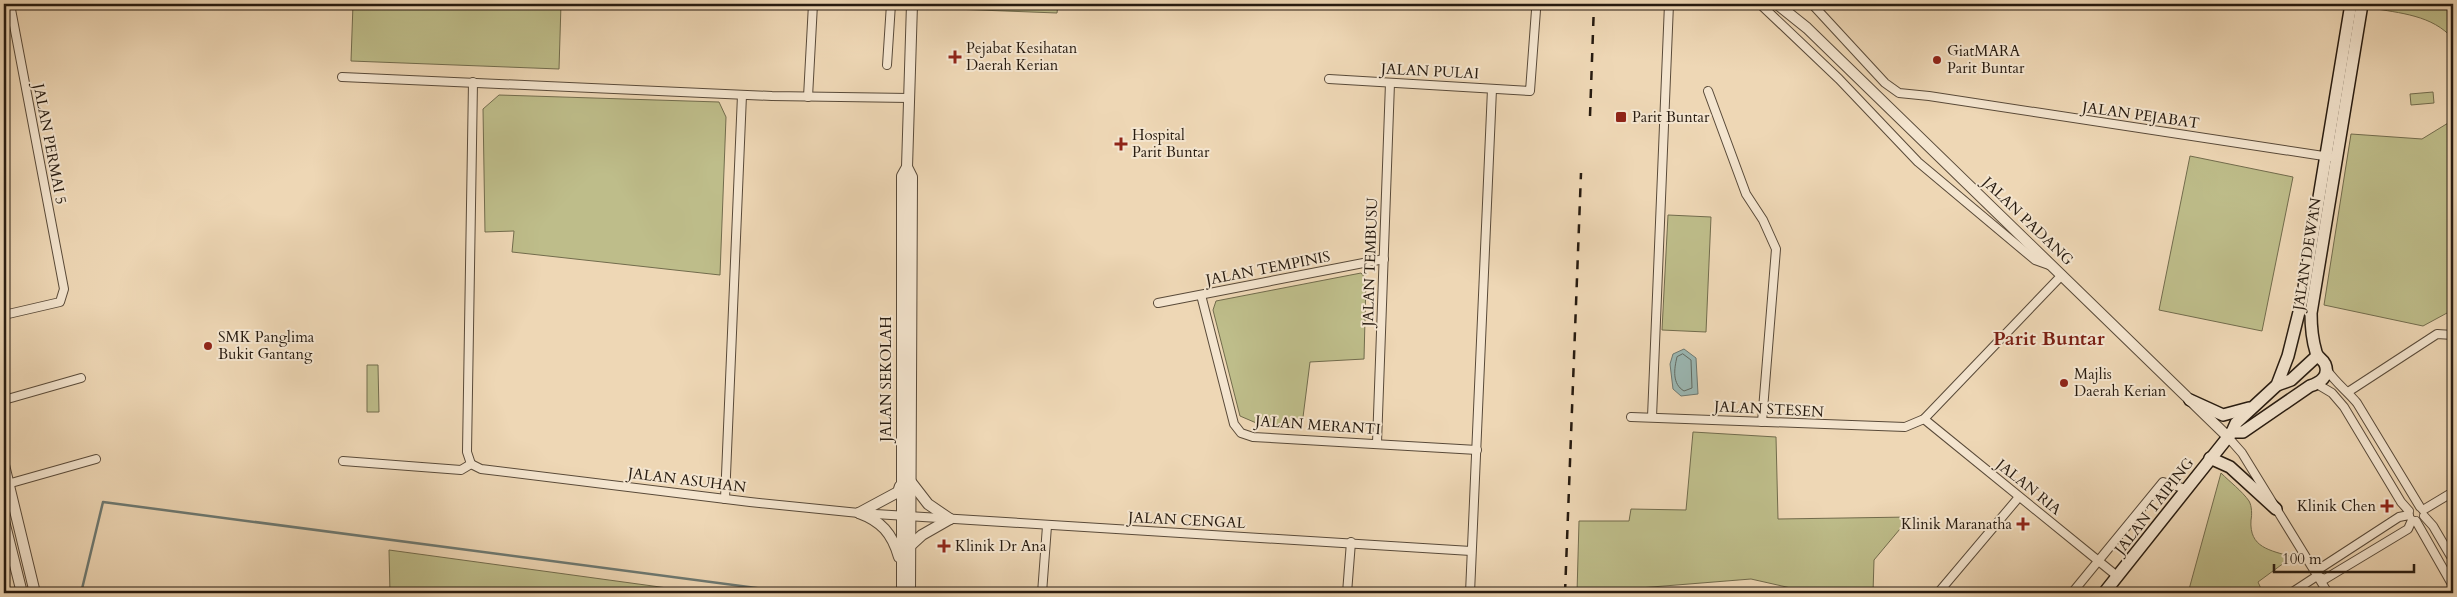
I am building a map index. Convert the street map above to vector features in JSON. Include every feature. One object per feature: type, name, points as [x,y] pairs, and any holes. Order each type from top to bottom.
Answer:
[{"type":"main road","name":"JALAN DEWAN","points":[[2327,370],[2324,362],[2317,356],[2311,331],[2311,313],[2326,229],[2332,157],[2351,4]]},
{"type":"main road","name":"JALAN DEWAN","points":[[2277,384],[2284,371],[2302,300],[2314,227],[2332,157],[2362,4]]},
{"type":"main road","points":[[2314,227],[2326,229]]},
{"type":"main road","points":[[2277,384],[2291,380],[2304,370],[2311,359],[2317,356]]},
{"type":"main road","points":[[2230,434],[2243,432],[2310,386],[2317,384],[2324,378],[2327,370]]},
{"type":"main road","name":"JALAN TAIPING","points":[[2104,593],[2230,434],[2236,423],[2277,384]]},
{"type":"main road","points":[[2190,400],[2224,414],[2253,406]]},
{"type":"main road","points":[[2210,458],[2230,466],[2276,509]]},
{"type":"street","name":"JALAN PERMAI 5","points":[[4,315],[60,302],[64,289],[10,4]]},
{"type":"street","points":[[808,96],[813,4]]},
{"type":"street","points":[[887,64],[891,4]]},
{"type":"street","name":"JALAN SEKOLAH","points":[[902,593],[906,517],[912,177],[907,166],[912,4]]},
{"type":"street","points":[[1665,4],[1669,14]]},
{"type":"street","points":[[1652,417],[1663,108],[1669,4]]},
{"type":"street","points":[[1760,4],[1839,79],[1918,162],[2035,260],[2054,267]]},
{"type":"street","name":"JALAN PADANG","points":[[1777,4],[1807,28],[2190,400],[2230,434]]},
{"type":"street","name":"JALAN PADANG","points":[[1788,4],[1807,28]]},
{"type":"street","name":"JALAN PEJABAT","points":[[1812,4],[1885,83],[1899,93],[2332,157]]},
{"type":"street","name":"JALAN PULAI","points":[[1329,79],[1530,91],[1536,10]]},
{"type":"street","points":[[342,77],[742,95],[908,98]]},
{"type":"street","points":[[343,461],[461,470],[470,464],[466,452],[473,82]]},
{"type":"street","name":"JALAN TEMBUSU","points":[[1378,443],[1390,83]]},
{"type":"street","points":[[1470,593],[1492,89]]},
{"type":"street","points":[[1708,91],[1746,194],[1766,227],[1776,249],[1762,422]]},
{"type":"street","points":[[725,499],[742,95]]},
{"type":"street","name":"JALAN TEMPINIS","points":[[1158,303],[1384,259]]},
{"type":"street","points":[[1924,420],[2062,275]]},
{"type":"street","name":"JALAN MERANTI","points":[[1201,295],[1234,424],[1241,433],[1253,437],[1477,450]]},
{"type":"street","points":[[2348,392],[2436,334],[2453,335]]},
{"type":"street","name":"JALAN DEWAN","points":[[2327,370],[2339,386],[2348,392],[2358,403],[2453,560]]},
{"type":"street","points":[[4,400],[81,378]]},
{"type":"street","points":[[2317,384],[2332,393],[2344,407],[2453,586]]},
{"type":"street","name":"JALAN STESEN","points":[[1631,416],[1905,428],[1924,420]]},
{"type":"street","name":"JALAN RIA","points":[[1924,420],[2117,576]]},
{"type":"street","points":[[2230,434],[2328,593]]},
{"type":"street","points":[[6,484],[96,459]]},
{"type":"street","name":"JALAN ASUHAN","points":[[470,464],[481,469],[725,499],[906,517]]},
{"type":"street","points":[[4,465],[6,484],[35,593]]},
{"type":"street","points":[[859,513],[898,492],[906,482],[928,504],[950,520],[922,535],[910,546]]},
{"type":"street","points":[[2072,593],[2164,482],[2186,489]]},
{"type":"street","points":[[2291,593],[2317,576],[2319,569],[2399,517],[2412,517],[2453,492]]},
{"type":"street","points":[[1938,593],[2019,497]]},
{"type":"street","points":[[2317,576],[2326,579],[2408,528],[2413,507],[2422,511]]},
{"type":"street","points":[[859,513],[877,520],[886,531],[896,547],[902,567]]},
{"type":"street","name":"JALAN SEKOLAH","points":[[906,517],[910,546],[910,593]]},
{"type":"street","name":"JALAN CENGAL","points":[[906,517],[1351,542],[1471,551]]},
{"type":"street","points":[[4,521],[22,593]]},
{"type":"street","points":[[1042,593],[1047,526]]},
{"type":"street","points":[[1347,593],[1351,542]]},
{"type":"street","points":[[2302,586],[2306,593]]},
{"type":"shaded area","points":[[353,4],[561,4],[559,69],[351,61]]},
{"type":"shaded area","points":[[953,4],[1058,4],[1057,13],[953,9]]},
{"type":"shaded area","points":[[2372,4],[2453,4],[2453,39],[2445,31],[2426,20],[2415,16],[2371,8]]},
{"type":"shaded area","points":[[2433,92],[2434,103],[2411,105],[2410,94]]},
{"type":"shaded area","points":[[499,95],[719,102],[726,117],[720,275],[512,252],[514,231],[485,232],[483,109]]},
{"type":"shaded area","points":[[2453,120],[2453,322],[2447,313],[2423,326],[2324,305],[2351,134],[2422,139]]},
{"type":"shaded area","points":[[2190,156],[2293,177],[2262,331],[2159,310]]},
{"type":"shaded area","points":[[1668,215],[1711,217],[1706,332],[1662,330]]},
{"type":"shaded area","points":[[1361,273],[1366,279],[1364,359],[1310,362],[1302,425],[1261,425],[1240,416],[1213,310],[1216,301]]},
{"type":"shaded area","points":[[367,365],[378,365],[379,412],[367,412]]},
{"type":"shaded area","points":[[1693,432],[1776,437],[1778,519],[1910,517],[1874,560],[1873,593],[1813,593],[1751,579],[1577,593],[1579,521],[1629,521],[1631,509],[1686,510]]},
{"type":"shaded area","points":[[2221,473],[2249,501],[2252,510],[2251,529],[2253,537],[2257,542],[2269,550],[2292,557],[2258,582],[2263,593],[2188,593]]},
{"type":"shaded area","points":[[389,550],[704,593],[390,593]]},
{"type":"water","points":[[1684,349],[1696,358],[1698,394],[1681,396],[1673,389],[1670,364],[1673,354]]},
{"type":"waterway","points":[[81,593],[103,502],[794,593]]},
{"type":"railway","points":[[1590,116],[1594,4]]},
{"type":"railway","points":[[1565,593],[1581,173]]},
{"type":"place","name":"Pejabat Kesihatan Daerah Kerian","points":[[955,57]]},
{"type":"place","name":"GiatMARA Parit Buntar","points":[[1937,60]]},
{"type":"place","name":"Parit Buntar","points":[[1621,117]]},
{"type":"place","name":"Hospital Parit Buntar","points":[[1121,144]]},
{"type":"place","name":"SMK Panglima Bukit Gantang","points":[[208,346]]},
{"type":"place","name":"Majlis Daerah Kerian","points":[[2064,383]]},
{"type":"place","name":"Klinik Chen","points":[[2387,506]]},
{"type":"place","name":"Klinik Maranatha","points":[[2023,524]]},
{"type":"place","name":"Klinik Dr Ana","points":[[944,546]]},
{"type":"district","name":"Parit Buntar","points":[[2049,338]]}]
